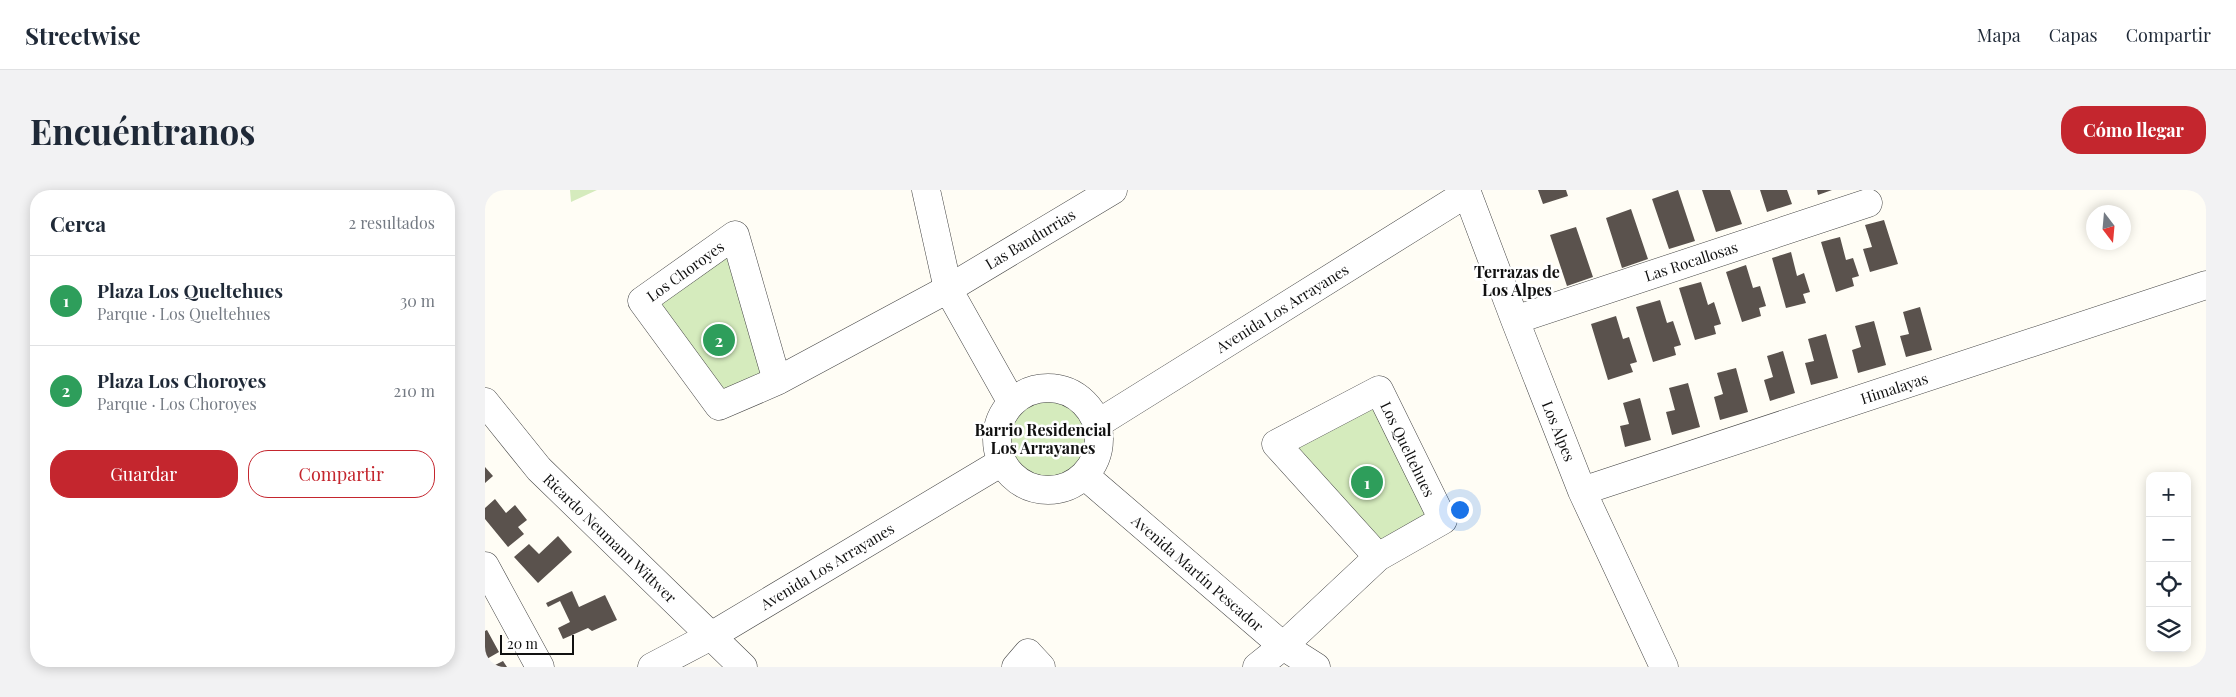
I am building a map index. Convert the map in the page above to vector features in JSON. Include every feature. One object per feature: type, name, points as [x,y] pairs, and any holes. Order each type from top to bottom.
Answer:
[{"type":"street","points":[[926,190],[948,289],[1012,403]]},
{"type":"street","name":"Las Bandurrias","points":[[948,289],[1113,190]]},
{"type":"street","name":"Los Alpes","points":[[1467,192],[1515,320],[1583,491],[1664,667]]},
{"type":"street","name":"Avenida Los Arrayanes","points":[[1097,424],[1467,192]]},
{"type":"street","name":"Las Rocallosas","points":[[1515,320],[1867,203]]},
{"type":"street","name":"Los Choroyes","points":[[777,381],[735,235],[642,301],[719,406],[777,381],[948,289]]},
{"type":"street","name":"Himalayas","points":[[1583,491],[2206,285]]},
{"type":"street","points":[[1042,388],[1054,388],[1071,393],[1085,404],[1097,424],[1099,441],[1094,461],[1084,476],[1067,486],[1049,490],[1032,488],[1016,479],[1002,462],[997,445],[997,434],[1001,417],[1012,403],[1025,393],[1042,388]]},
{"type":"street","name":"Los Queltehues","points":[[1257,667],[1283,646],[1378,557],[1443,520],[1379,390],[1276,444],[1378,557]]},
{"type":"street","name":"Ricardo Neumann Wittwer","points":[[485,402],[539,469],[743,667]]},
{"type":"street","name":"Avenida Los Arrayanes","points":[[652,667],[711,636],[1002,462]]},
{"type":"street","name":"Avenida Martín Pescador","points":[[1084,476],[1283,646],[1316,667]]},
{"type":"street","points":[[485,566],[540,667]]},
{"type":"street","points":[[1016,667],[1028,653],[1041,667]]},
{"type":"green space","points":[[570,190],[597,190],[571,202]]},
{"type":"green space","points":[[730,248],[767,376],[722,395],[654,303]]},
{"type":"green space","points":[[1048,392],[1066,396],[1081,406],[1091,421],[1095,439],[1091,457],[1081,472],[1066,482],[1048,486],[1030,482],[1015,472],[1005,457],[1001,439],[1005,421],[1015,406],[1030,396]]},
{"type":"green space","points":[[1377,396],[1438,518],[1379,553],[1282,445]]},
{"type":"building","points":[[1538,190],[1566,190],[1568,196],[1543,204]]},
{"type":"building","points":[[1678,190],[1695,241],[1669,249],[1652,199]]},
{"type":"building","points":[[1702,190],[1730,190],[1742,224],[1716,232]]},
{"type":"building","points":[[1760,190],[1787,190],[1792,204],[1767,212]]},
{"type":"building","points":[[1817,190],[1832,190],[1818,195]]},
{"type":"building","points":[[1631,209],[1648,259],[1622,268],[1606,218]]},
{"type":"building","points":[[1884,220],[1898,264],[1870,272],[1863,249],[1872,247],[1865,225]]},
{"type":"building","points":[[1576,227],[1593,277],[1567,286],[1550,235]]},
{"type":"building","points":[[1840,237],[1846,260],[1853,258],[1859,276],[1852,278],[1854,286],[1836,292],[1821,242]]},
{"type":"building","points":[[1791,252],[1797,276],[1804,273],[1810,292],[1803,294],[1806,303],[1786,308],[1772,258]]},
{"type":"building","points":[[1746,265],[1753,288],[1760,286],[1766,306],[1759,308],[1761,316],[1742,322],[1726,272]]},
{"type":"building","points":[[1701,282],[1708,305],[1714,302],[1721,324],[1714,326],[1716,334],[1695,340],[1679,288]]},
{"type":"building","points":[[1660,300],[1667,323],[1673,321],[1681,345],[1674,347],[1676,355],[1653,362],[1636,307]]},
{"type":"building","points":[[1920,307],[1932,350],[1906,357],[1900,336],[1909,334],[1903,312]]},
{"type":"building","points":[[1616,316],[1623,339],[1629,337],[1637,362],[1630,364],[1633,372],[1608,380],[1591,324]]},
{"type":"building","points":[[1874,321],[1886,365],[1858,373],[1852,350],[1861,347],[1855,326]]},
{"type":"building","points":[[1826,334],[1838,378],[1811,385],[1805,363],[1814,361],[1808,339]]},
{"type":"building","points":[[1783,351],[1795,393],[1770,401],[1764,380],[1773,377],[1767,356]]},
{"type":"building","points":[[1736,368],[1748,412],[1720,420],[1714,397],[1723,394],[1717,373]]},
{"type":"building","points":[[1688,383],[1700,427],[1672,435],[1666,412],[1675,410],[1669,388]]},
{"type":"building","points":[[1640,398],[1651,440],[1625,447],[1620,426],[1629,424],[1623,403]]},
{"type":"building","points":[[485,467],[493,476],[485,483]]},
{"type":"building","points":[[495,499],[506,513],[515,505],[527,520],[518,527],[524,534],[508,547],[485,519],[485,508]]},
{"type":"building","points":[[558,536],[572,552],[538,583],[514,557],[529,544],[539,554]]},
{"type":"building","points":[[572,591],[579,607],[605,595],[617,620],[592,631],[588,628],[563,639],[558,628],[570,622],[560,601],[548,607],[546,603]]},
{"type":"building","points":[[487,630],[499,652],[485,660],[485,631]]},
{"type":"building","points":[[503,661],[507,667],[491,667]]},
{"type":"place","name":"Plaza Los Choroyes","points":[[719,340]]},
{"type":"place","name":"Plaza Los Queltehues","points":[[1367,482]]},
{"type":"district","name":"Terrazas de Los Alpes","points":[[1517,280]]},
{"type":"district","name":"Barrio Residencial Los Arrayanes","points":[[1043,438]]}]
